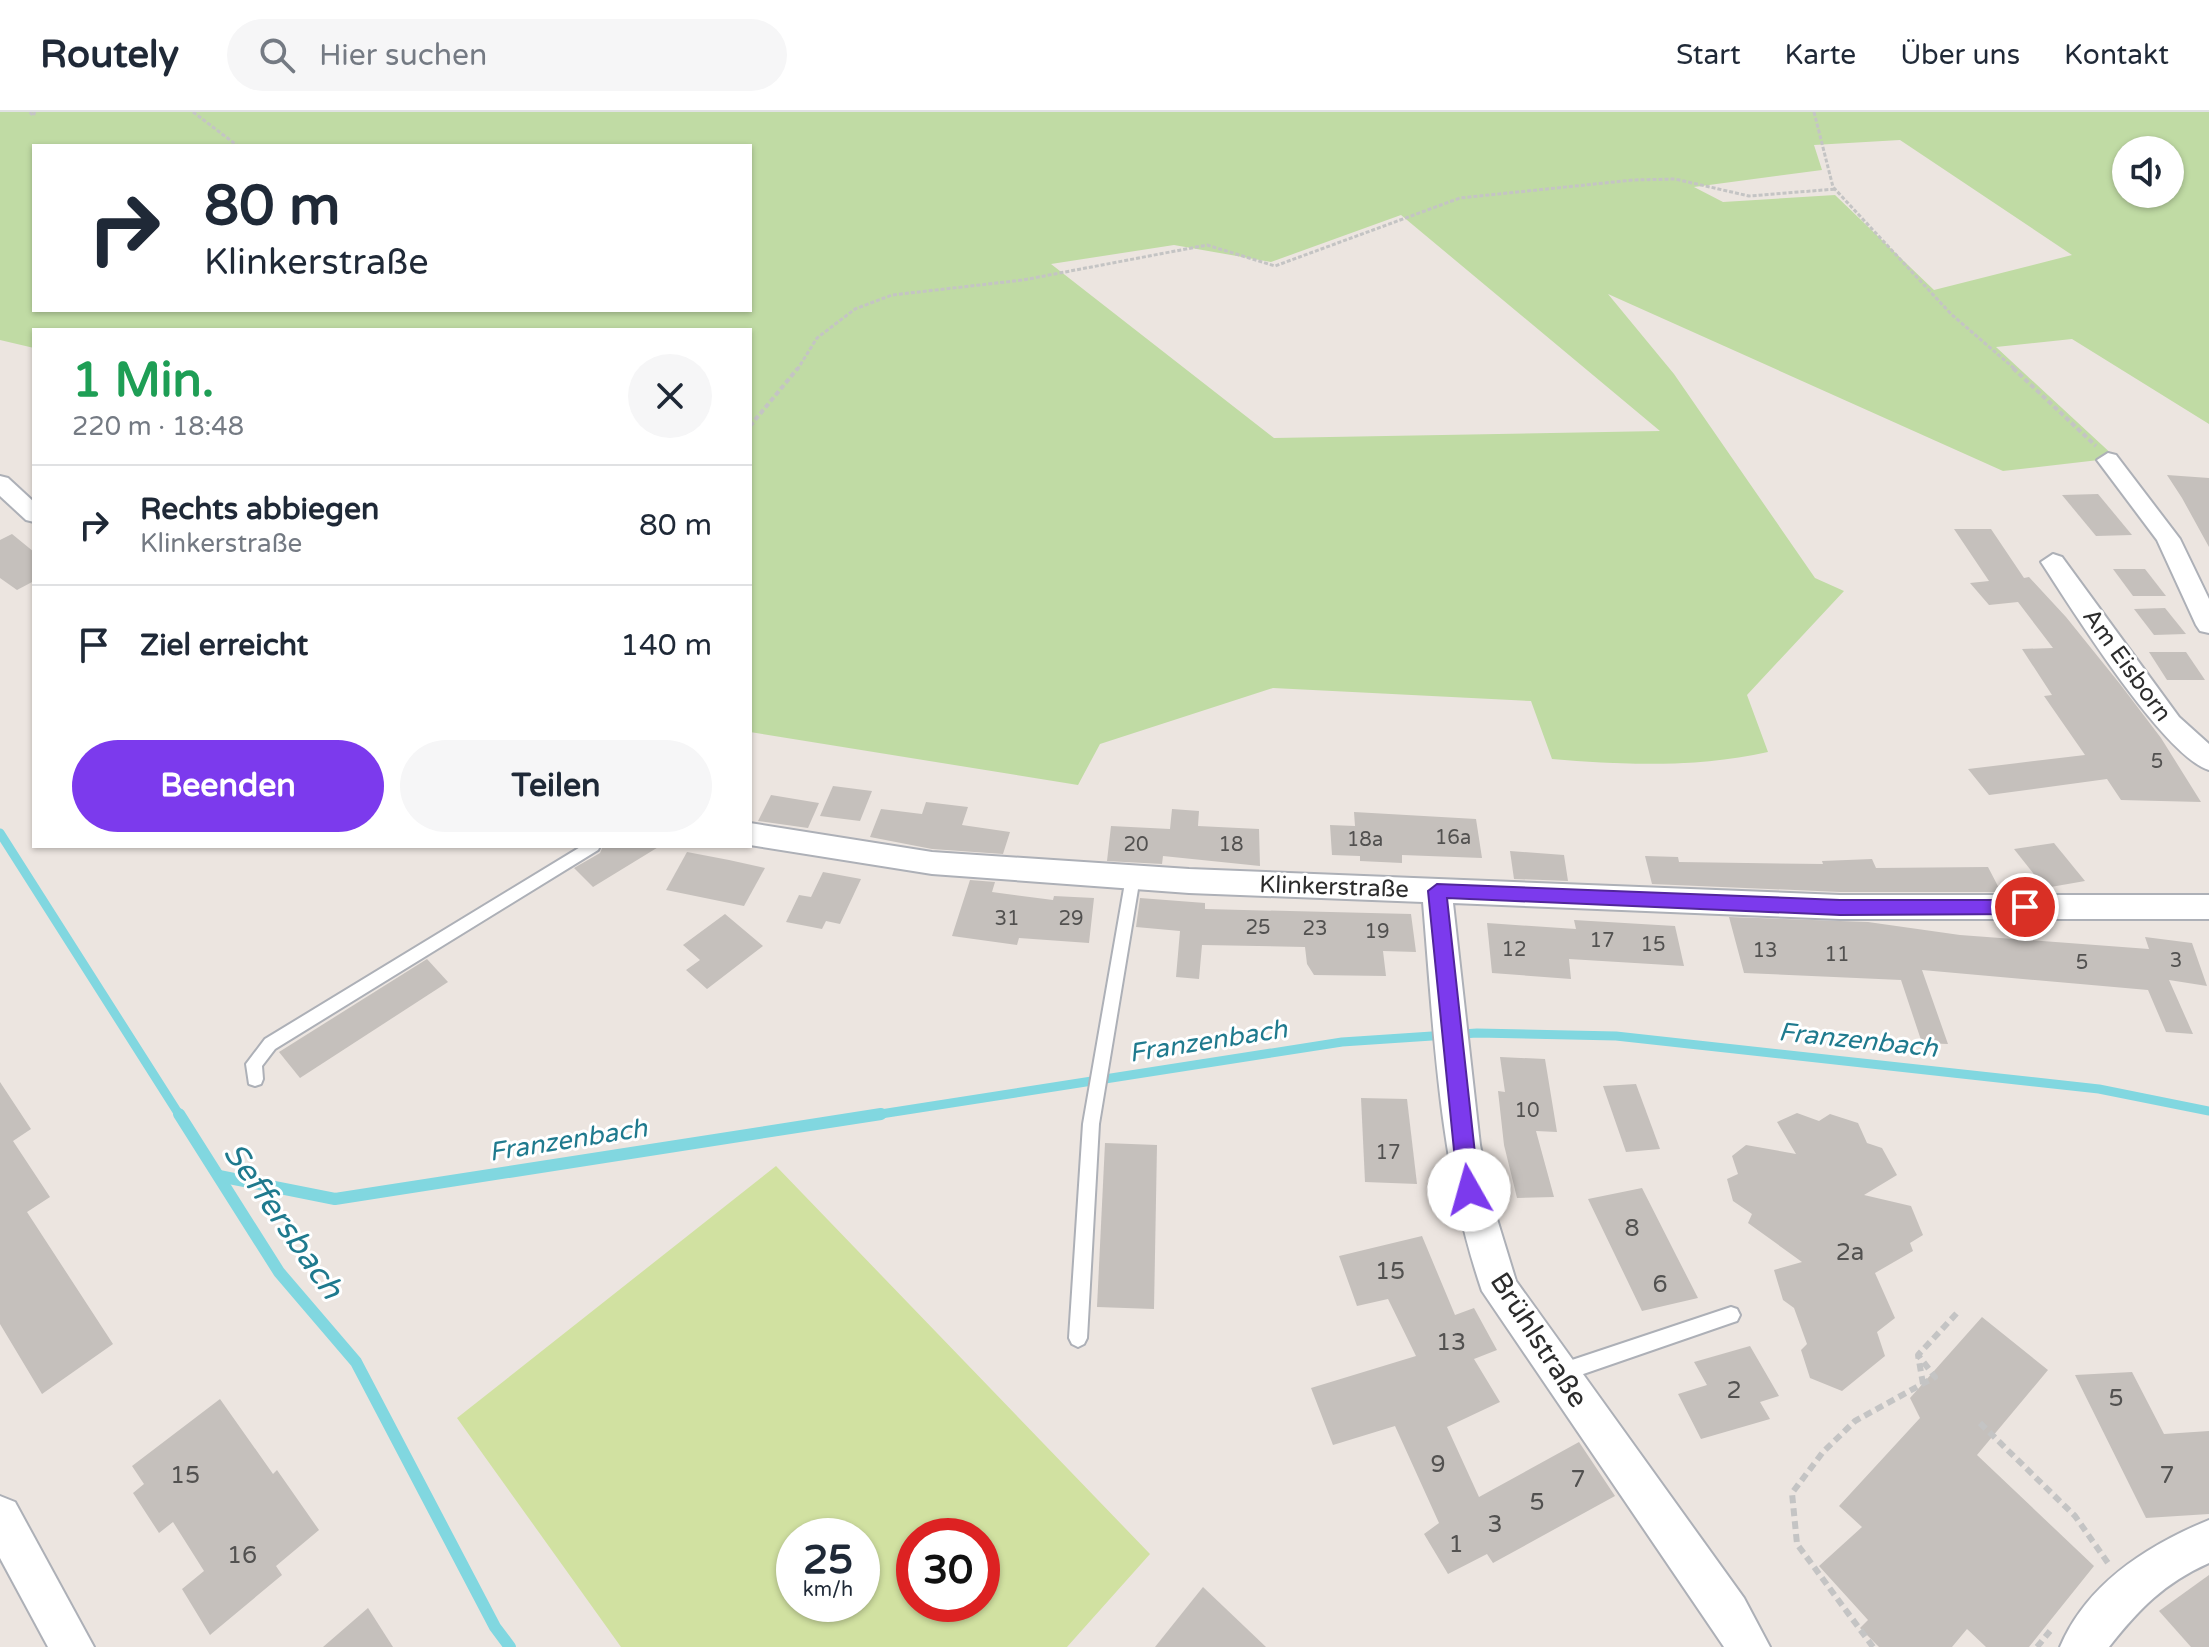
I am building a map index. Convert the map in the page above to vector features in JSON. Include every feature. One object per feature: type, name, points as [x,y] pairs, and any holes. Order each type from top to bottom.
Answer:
[{"type":"street","points":[[2108,460],[2168,539],[2209,625]]},
{"type":"street","points":[[0,483],[32,513]]},
{"type":"street","name":"Am Eisborn","points":[[2053,562],[2169,724],[2209,760]]},
{"type":"street","name":"Klinkerstraße","points":[[752,834],[932,863],[1133,877],[1840,907],[2209,907]]},
{"type":"street","name":"Brühlstraße","points":[[1437,891],[1469,1190],[1483,1247],[1501,1291],[1729,1613],[1748,1647]]},
{"type":"street","points":[[0,1517],[72,1647]]},
{"type":"street","points":[[2079,1640],[2127,1590],[2172,1558],[2209,1541]]},
{"type":"lane","points":[[255,1079],[254,1064],[270,1044],[590,848]]},
{"type":"lane","points":[[1078,1338],[1091,1124],[1133,877]]},
{"type":"lane","points":[[1559,1373],[1731,1315]]},
{"type":"path","points":[[193,112],[235,144]]},
{"type":"path","points":[[1814,112],[1824,158],[1836,189],[1951,314],[2052,402],[2108,460]]},
{"type":"path","points":[[752,424],[802,364],[817,338],[855,309],[892,295],[1023,280],[1136,256],[1207,245],[1275,266],[1460,198],[1633,180],[1675,179],[1749,196],[1836,189]]},
{"type":"path","points":[[1918,1355],[1957,1313]]},
{"type":"path","points":[[1873,1647],[1797,1544],[1792,1493],[1823,1452],[1855,1421],[1935,1377],[1918,1355]]},
{"type":"path","points":[[1918,1355],[1923,1384]]},
{"type":"path","points":[[1980,1423],[2075,1516],[2127,1590]]},
{"type":"path","points":[[2037,1647],[2079,1640]]},
{"type":"green space","points":[[0,112],[2209,112],[2209,424],[2072,339],[1996,347],[2116,458],[2003,471],[1608,294],[1674,374],[1815,578],[1844,591],[1747,695],[1768,752],[1714,761],[1633,764],[1552,759],[1531,701],[1273,688],[1100,744],[1078,785],[752,732],[752,328],[32,328],[32,348],[0,340]],"holes":[[[1900,140],[2072,255],[1934,290],[1835,195],[1723,202],[1694,187],[1822,170],[1814,145]],[[1401,215],[1660,431],[1274,438],[1051,264],[1174,245],[1271,262]]]},
{"type":"green space","points":[[776,1166],[1150,1554],[1067,1647],[621,1647],[457,1418]]},
{"type":"building","points":[[2167,475],[2209,478],[2209,547],[2182,498]]},
{"type":"building","points":[[2098,494],[2132,535],[2096,536],[2062,495]]},
{"type":"building","points":[[1954,529],[1991,529],[2024,578],[2029,577],[2066,617],[2120,684],[2161,738],[2201,802],[2121,800],[2107,779],[1989,795],[1968,769],[2085,755],[2044,696],[2052,695],[2022,649],[2053,648],[2018,602],[1989,605],[1970,583],[1989,581]]},
{"type":"building","points":[[12,534],[32,550],[32,582],[17,590],[0,578],[0,540]]},
{"type":"building","points":[[2113,569],[2145,569],[2166,596],[2133,596]]},
{"type":"building","points":[[2165,608],[2186,634],[2154,635],[2134,609]]},
{"type":"building","points":[[2149,652],[2186,652],[2205,680],[2167,680]]},
{"type":"building","points":[[833,786],[872,791],[860,821],[820,816]]},
{"type":"building","points":[[771,795],[819,803],[808,828],[758,821]]},
{"type":"building","points":[[926,802],[968,807],[962,825],[1010,832],[1003,854],[932,849],[870,837],[881,809],[922,814]]},
{"type":"building","points":[[1172,809],[1199,811],[1198,826],[1259,829],[1260,866],[1163,856],[1162,864],[1107,861],[1111,826],[1170,829]]},
{"type":"building","points":[[1354,812],[1476,819],[1482,858],[1402,855],[1402,863],[1360,861],[1360,856],[1332,855],[1330,825],[1355,826]]},
{"type":"building","points":[[2054,843],[2085,881],[2045,888],[2014,849]]},
{"type":"building","points":[[602,848],[657,848],[593,887],[574,868],[600,853]]},
{"type":"building","points":[[1510,851],[1564,855],[1568,881],[1514,879]]},
{"type":"building","points":[[687,852],[765,868],[744,906],[666,890]]},
{"type":"building","points":[[1645,856],[1678,857],[1679,862],[1823,864],[1822,861],[1872,859],[1876,868],[1988,867],[2001,892],[1840,892],[1652,884]]},
{"type":"building","points":[[823,872],[861,879],[840,924],[826,921],[822,929],[786,922],[799,895],[811,897]]},
{"type":"building","points":[[970,880],[995,882],[992,892],[1053,900],[1054,896],[1094,898],[1089,943],[1019,938],[1017,945],[952,936]]},
{"type":"building","points":[[1140,898],[1205,903],[1205,909],[1411,914],[1416,952],[1383,951],[1386,976],[1314,975],[1307,964],[1305,947],[1202,945],[1199,979],[1176,977],[1180,931],[1136,927]]},
{"type":"building","points":[[725,914],[763,946],[707,989],[686,970],[700,960],[683,945]]},
{"type":"building","points":[[1729,917],[1868,922],[1960,935],[2149,949],[2145,937],[2192,943],[2207,986],[2169,980],[2193,1034],[2166,1032],[2148,990],[1922,970],[1948,1044],[1922,1043],[1901,980],[1744,973]]},
{"type":"building","points":[[1574,920],[1675,926],[1684,966],[1569,959],[1571,979],[1492,973],[1487,923],[1576,929]]},
{"type":"building","points":[[427,959],[448,982],[300,1078],[279,1052]]},
{"type":"building","points":[[1500,1057],[1545,1059],[1557,1132],[1536,1131],[1554,1197],[1517,1198],[1504,1145],[1498,1091],[1505,1092]]},
{"type":"building","points":[[0,1082],[31,1129],[13,1141],[50,1197],[27,1212],[113,1344],[42,1394],[0,1324]]},
{"type":"building","points":[[1636,1084],[1660,1149],[1626,1152],[1603,1086]]},
{"type":"building","points":[[1361,1098],[1407,1099],[1417,1184],[1365,1182]]},
{"type":"building","points":[[1797,1113],[1819,1121],[1830,1114],[1858,1123],[1867,1143],[1882,1148],[1897,1175],[1864,1195],[1911,1206],[1923,1235],[1910,1243],[1913,1251],[1875,1273],[1895,1318],[1877,1332],[1885,1356],[1842,1391],[1810,1378],[1801,1350],[1807,1344],[1794,1308],[1783,1300],[1774,1270],[1802,1262],[1748,1223],[1752,1214],[1733,1201],[1727,1179],[1738,1174],[1732,1156],[1746,1145],[1796,1154],[1777,1122]]},
{"type":"building","points":[[1105,1143],[1157,1145],[1154,1309],[1097,1307]]},
{"type":"building","points":[[1642,1188],[1698,1298],[1642,1311],[1588,1199]]},
{"type":"building","points":[[1422,1236],[1455,1315],[1474,1308],[1497,1350],[1474,1359],[1500,1402],[1447,1427],[1479,1497],[1579,1442],[1615,1496],[1493,1563],[1487,1554],[1448,1574],[1424,1534],[1439,1523],[1395,1426],[1333,1445],[1311,1388],[1416,1356],[1388,1299],[1357,1306],[1339,1256]]},
{"type":"building","points":[[1982,1317],[2048,1370],[1977,1455],[2094,1566],[2029,1647],[1986,1647],[1967,1629],[1952,1647],[1879,1647],[1860,1628],[1868,1620],[1819,1566],[1862,1527],[1839,1506],[1920,1418],[1910,1398]]},
{"type":"building","points":[[1750,1346],[1779,1396],[1760,1402],[1770,1419],[1701,1439],[1678,1394],[1707,1385],[1694,1362]]},
{"type":"building","points":[[2132,1372],[2164,1434],[2209,1431],[2209,1514],[2146,1518],[2075,1375]]},
{"type":"building","points":[[220,1399],[273,1474],[277,1470],[319,1530],[276,1566],[282,1575],[210,1635],[182,1589],[204,1571],[173,1522],[159,1533],[133,1493],[144,1484],[132,1466]]},
{"type":"building","points":[[2209,1575],[2209,1647],[2191,1647],[2159,1611]]},
{"type":"building","points":[[1203,1587],[1266,1647],[1155,1647]]},
{"type":"building","points":[[368,1608],[393,1647],[323,1647]]},
{"type":"waterway","name":"Seffersbach","points":[[0,833],[180,1116]]},
{"type":"waterway","name":"Franzenbach","points":[[868,1116],[1342,1042],[1477,1033],[1616,1036],[2099,1089],[2209,1111]]},
{"type":"waterway","name":"Seffersbach","points":[[179,1114],[279,1272],[356,1362],[495,1627],[510,1647]]},
{"type":"waterway","name":"Franzenbach","points":[[219,1176],[335,1199],[881,1114]]},
{"type":"route","points":[[1469,1190],[1437,891],[1840,907],[2025,907]]}]
